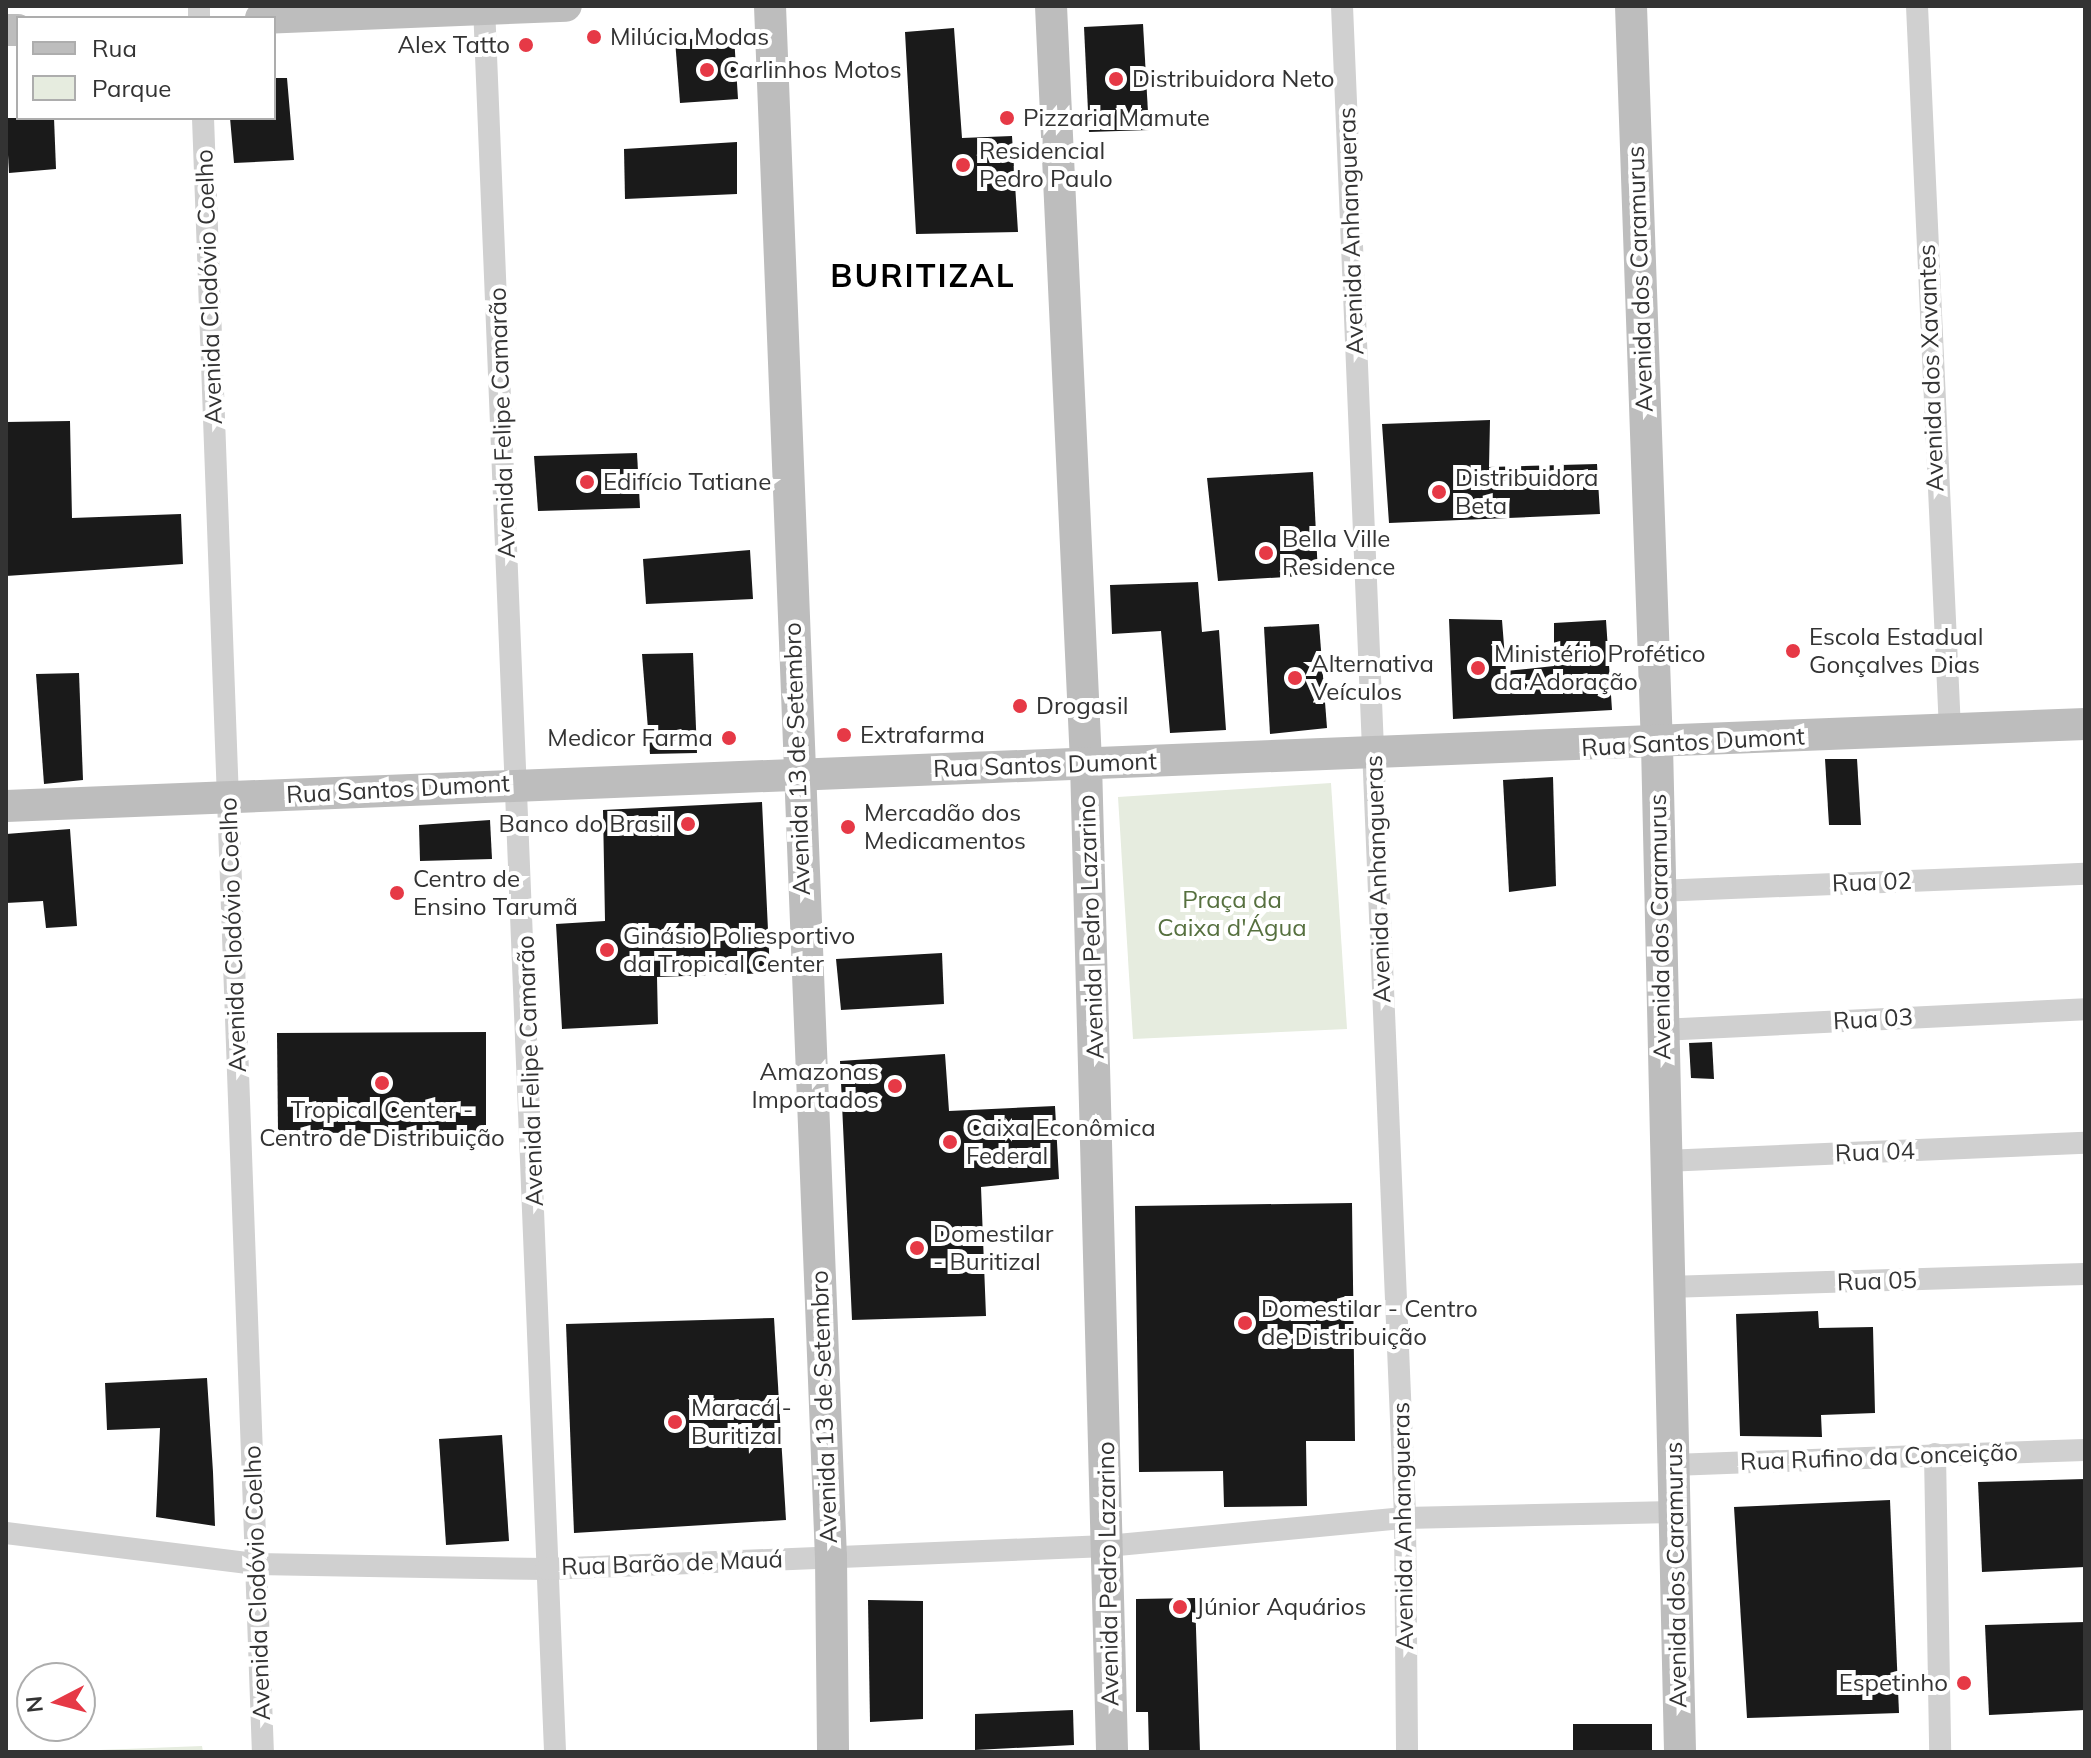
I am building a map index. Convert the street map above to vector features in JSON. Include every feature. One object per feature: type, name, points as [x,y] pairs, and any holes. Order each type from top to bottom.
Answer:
[{"type":"main road","points":[[276,17],[566,6]]},
{"type":"main road","name":"Avenida 13 de Setembro","points":[[770,6],[831,1557],[833,1752]]},
{"type":"main road","name":"Avenida Pedro Lazarino","points":[[1051,6],[1086,763],[1112,1752]]},
{"type":"main road","name":"Avenida dos Caramurus","points":[[1631,6],[1657,745],[1661,1030],[1680,1752]]},
{"type":"main road","name":"Rua Santos Dumont","points":[[6,806],[517,783],[1657,745],[2085,724]]},
{"type":"street","name":"Avenida Anhangueras","points":[[1342,6],[1405,1518],[1407,1752]]},
{"type":"street","name":"Avenida dos Xavantes","points":[[1917,6],[1950,729]]},
{"type":"street","name":"Avenida Felipe Camarão","points":[[484,7],[555,1752]]},
{"type":"street","name":"Avenida Clodóvio Coelho","points":[[203,120],[263,1752]]},
{"type":"street","name":"Rua 02","points":[[1658,891],[2085,874]]},
{"type":"street","name":"Rua 03","points":[[1661,1030],[2085,1009]]},
{"type":"street","name":"Rua 04","points":[[1665,1161],[2085,1143]]},
{"type":"street","name":"Rua 05","points":[[1668,1287],[2085,1274]]},
{"type":"street","name":"Rua Rufino da Conceição","points":[[1673,1465],[2085,1450]]},
{"type":"street","points":[[1935,1454],[1940,1752]]},
{"type":"street","name":"Rua Barão de Mauá","points":[[6,1533],[256,1564],[546,1569],[1107,1546],[1405,1518],[1674,1512]]},
{"type":"green space","name":"Praça da Caixa d'Água","points":[[1331,783],[1347,1029],[1133,1039],[1118,797]]},
{"type":"green space","points":[[202,1746],[203,1752],[48,1752]]},
{"type":"building","name":"Distribuidora Neto","points":[[1143,24],[1149,130],[1089,132],[1084,27]]},
{"type":"building","points":[[954,28],[962,138],[1012,136],[1018,232],[916,234],[905,32]]},
{"type":"building","name":"Carlinhos Motos","points":[[734,36],[738,99],[680,103],[675,40]]},
{"type":"building","points":[[276,78],[287,78],[294,160],[234,163],[230,120],[276,120]]},
{"type":"building","points":[[6,118],[54,120],[56,169],[9,173]]},
{"type":"building","points":[[737,142],[737,194],[625,199],[624,149]]},
{"type":"building","name":"Distribuidora Beta","points":[[1490,420],[1489,467],[1597,464],[1600,514],[1389,523],[1382,424]]},
{"type":"building","points":[[70,421],[72,518],[181,514],[183,564],[6,576],[6,422]]},
{"type":"building","name":"Edifício Tatiane","points":[[637,453],[640,508],[538,511],[534,456]]},
{"type":"building","points":[[1313,472],[1318,575],[1218,581],[1207,478]]},
{"type":"building","points":[[750,550],[753,599],[646,604],[643,559]]},
{"type":"building","points":[[1198,582],[1202,632],[1219,630],[1226,730],[1170,733],[1161,631],[1112,634],[1110,585]]},
{"type":"building","points":[[1449,619],[1502,620],[1506,671],[1554,666],[1554,623],[1606,620],[1612,710],[1453,719]]},
{"type":"building","name":"Alternativa Veículos","points":[[1319,624],[1327,728],[1270,734],[1264,627]]},
{"type":"building","points":[[693,653],[697,753],[650,754],[642,654]]},
{"type":"building","points":[[79,673],[83,780],[44,784],[36,674]]},
{"type":"building","points":[[1825,759],[1857,759],[1861,825],[1829,825]]},
{"type":"building","points":[[1553,777],[1556,886],[1509,892],[1503,780]]},
{"type":"building","points":[[762,802],[770,973],[657,977],[658,1024],[562,1029],[556,924],[605,921],[603,810]]},
{"type":"building","points":[[490,820],[492,859],[420,861],[419,825]]},
{"type":"building","points":[[70,829],[77,926],[46,928],[43,901],[6,903],[6,834]]},
{"type":"building","points":[[942,953],[944,1004],[841,1010],[836,959]]},
{"type":"building","name":"Tropical Center - Centro de Distribuição","points":[[486,1032],[486,1135],[278,1132],[277,1033]]},
{"type":"building","points":[[1712,1042],[1714,1079],[1691,1078],[1689,1043]]},
{"type":"building","points":[[945,1054],[949,1111],[1055,1106],[1059,1179],[981,1187],[986,1316],[852,1320],[840,1061]]},
{"type":"building","name":"Domestilar - Centro de Distribuição","points":[[1352,1203],[1355,1441],[1306,1441],[1307,1506],[1224,1507],[1223,1471],[1139,1472],[1135,1206]]},
{"type":"building","points":[[1818,1311],[1819,1328],[1873,1327],[1875,1413],[1821,1415],[1822,1437],[1740,1436],[1736,1314]]},
{"type":"building","name":"Maracá - Buritizal","points":[[774,1318],[786,1520],[574,1533],[566,1324]]},
{"type":"building","points":[[207,1378],[215,1526],[156,1517],[160,1428],[107,1430],[105,1383]]},
{"type":"building","points":[[502,1435],[509,1541],[446,1545],[439,1439]]},
{"type":"building","points":[[2085,1479],[2085,1567],[1982,1572],[1978,1482]]},
{"type":"building","points":[[1890,1500],[1899,1713],[1747,1718],[1734,1507]]},
{"type":"building","points":[[1195,1598],[1200,1752],[1149,1752],[1148,1712],[1136,1712],[1136,1599]]},
{"type":"building","points":[[868,1600],[923,1601],[923,1719],[870,1722]]},
{"type":"building","points":[[2085,1622],[2085,1710],[1989,1715],[1985,1625]]},
{"type":"building","points":[[1073,1710],[1074,1745],[975,1750],[975,1714]]},
{"type":"building","points":[[1573,1724],[1652,1724],[1652,1752],[1573,1752]]},
{"type":"place","name":"Milúcia Modas","points":[[594,37]]},
{"type":"place","name":"Alex Tatto","points":[[526,45]]},
{"type":"place","name":"Carlinhos Motos","points":[[707,70]]},
{"type":"place","name":"Distribuidora Neto","points":[[1116,79]]},
{"type":"place","name":"Pizzaria Mamute","points":[[1007,118]]},
{"type":"place","name":"Residencial Pedro Paulo","points":[[963,165]]},
{"type":"place","name":"Edifício Tatiane","points":[[587,482]]},
{"type":"place","name":"Distribuidora Beta","points":[[1439,492]]},
{"type":"place","name":"Bella Ville Residence","points":[[1266,553]]},
{"type":"place","name":"Escola Estadual Gonçalves Dias","points":[[1793,651]]},
{"type":"place","name":"Ministério Profético da Adoração","points":[[1478,668]]},
{"type":"place","name":"Alternativa Veículos","points":[[1295,678]]},
{"type":"place","name":"Drogasil","points":[[1020,706]]},
{"type":"place","name":"Extrafarma","points":[[844,735]]},
{"type":"place","name":"Medicor Farma","points":[[729,738]]},
{"type":"place","name":"Banco do Brasil","points":[[688,824]]},
{"type":"place","name":"Mercadão dos Medicamentos","points":[[848,827]]},
{"type":"place","name":"Centro de Ensino Tarumã","points":[[397,893]]},
{"type":"place","name":"Ginásio Poliesportivo da Tropical Center","points":[[607,950]]},
{"type":"place","name":"Tropical Center - Centro de Distribuição","points":[[382,1083]]},
{"type":"place","name":"Amazonas Importados","points":[[895,1086]]},
{"type":"place","name":"Caixa Econômica Federal","points":[[950,1142]]},
{"type":"place","name":"Domestilar - Buritizal","points":[[917,1248]]},
{"type":"place","name":"Domestilar - Centro de Distribuição","points":[[1245,1323]]},
{"type":"place","name":"Maracá - Buritizal","points":[[675,1422]]},
{"type":"place","name":"Júnior Aquários","points":[[1180,1607]]},
{"type":"place","name":"Espetinho","points":[[1964,1683]]},
{"type":"district","name":"BURITIZAL","points":[[923,275]]}]
